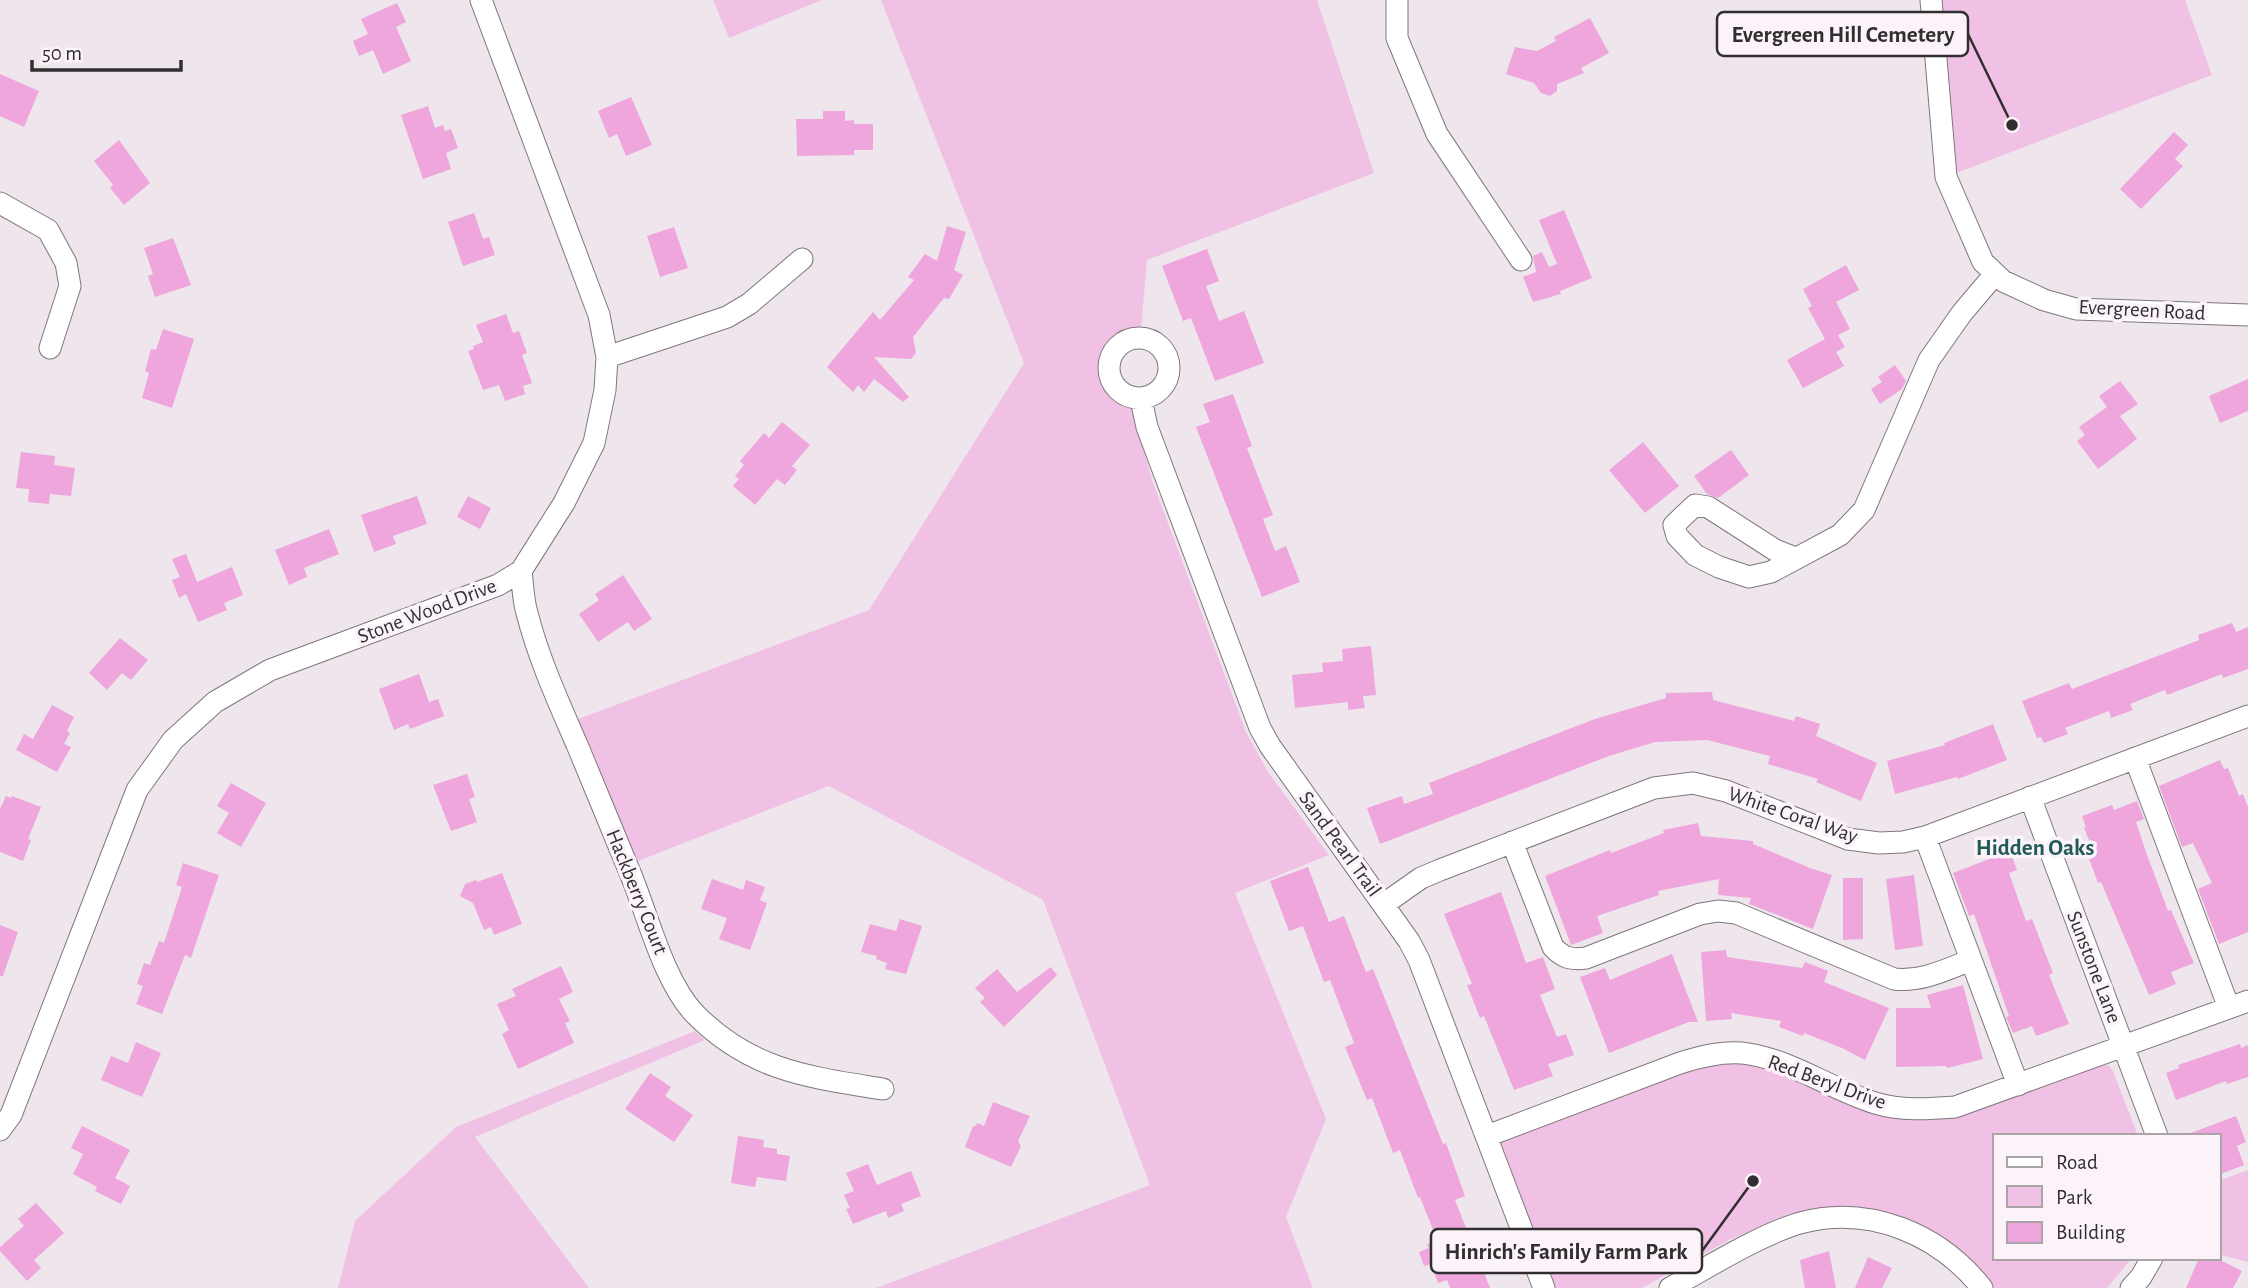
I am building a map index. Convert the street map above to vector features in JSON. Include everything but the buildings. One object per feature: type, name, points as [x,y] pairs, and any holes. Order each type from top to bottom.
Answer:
[{"type":"street","name":"Stone Wood Drive","points":[[0,1130],[11,1115],[137,790],[173,740],[215,702],[270,670],[498,585],[521,571],[564,503],[594,443],[605,390],[607,357],[599,315],[481,0]]},
{"type":"street","points":[[1397,0],[1397,38],[1437,134],[1521,260]]},
{"type":"street","name":"Evergreen Road","points":[[1931,0],[1947,177],[1983,262],[1995,274],[2003,281],[2045,300],[2076,309],[2248,314]]},
{"type":"street","points":[[0,203],[48,230],[66,263],[70,286],[50,348]]},
{"type":"street","points":[[607,357],[727,317],[749,304],[802,259]]},
{"type":"street","points":[[1796,558],[1776,550],[1708,507],[1695,505],[1674,525],[1677,536],[1695,555],[1749,577],[1772,572],[1840,535],[1864,510],[1929,360],[1962,313],[1995,274]]},
{"type":"street","name":"Sand Pearl Trail","points":[[1141,399],[1147,427],[1260,729],[1384,904],[1419,960],[1544,1288]]},
{"type":"street","name":"Hackberry Court","points":[[521,571],[526,611],[550,685],[626,862],[664,961],[694,1013],[722,1037],[760,1061],[802,1076],[883,1089]]},
{"type":"street","name":"White Coral Way","points":[[1384,904],[1421,878],[1654,788],[1693,783],[1726,791],[1849,839],[1879,843],[1903,842],[1926,836],[2248,716]]},
{"type":"street","points":[[2135,758],[2238,1005]]},
{"type":"street","name":"Sunstone Lane","points":[[2030,797],[2156,1134]]},
{"type":"street","points":[[1926,836],[2018,1085]]},
{"type":"street","points":[[1512,842],[1553,947],[1562,957],[1575,960],[1586,958],[1700,914],[1718,911],[1737,913],[1894,979],[1909,981],[1926,978],[1971,960]]},
{"type":"street","name":"Red Beryl Drive","points":[[1487,1136],[1680,1063],[1724,1053],[1759,1057],[1876,1103],[1899,1108],[1955,1107],[2238,1005]]},
{"type":"street","points":[[1670,1288],[1776,1231],[1801,1223],[1847,1218],[1888,1223],[1926,1238],[1967,1270],[1982,1288]]},
{"type":"street","points":[[2131,1288],[2151,1260]]},
{"type":"green space","points":[[713,0],[822,0],[729,38]]},
{"type":"green space","points":[[881,0],[1317,0],[1374,173],[1147,260],[1141,330],[1114,338],[1104,349],[1098,364],[1099,378],[1106,392],[1133,410],[1152,480],[1246,732],[1268,772],[1329,855],[1235,893],[1326,1119],[1286,1217],[1313,1288],[876,1288],[1150,1185],[1043,900],[829,786],[633,863],[573,721],[869,610],[1024,363]]},
{"type":"green space","points":[[1931,0],[2185,0],[2212,75],[1946,177]]},
{"type":"green space","points":[[695,1031],[705,1040],[475,1137],[589,1288],[338,1288],[355,1221],[456,1127]]},
{"type":"green space","points":[[1719,1062],[1751,1066],[1781,1074],[1868,1108],[1898,1116],[1930,1118],[1964,1114],[2099,1064],[2108,1065],[2113,1071],[2137,1134],[1993,1134],[1993,1260],[2130,1260],[2107,1288],[1989,1288],[1946,1241],[1918,1224],[1853,1208],[1818,1208],[1788,1214],[1731,1239],[1642,1288],[1553,1288],[1500,1146],[1502,1141],[1688,1070]]},
{"type":"green space","points":[[2248,1170],[2248,1262],[2220,1255],[2220,1180]]},
{"type":"place","name":"Evergreen Hill Cemetery","points":[[2012,125]]},
{"type":"place","name":"Hinrich's Family Farm Park","points":[[1753,1181]]},
{"type":"district","name":"Hidden Oaks","points":[[2035,848]]}]
